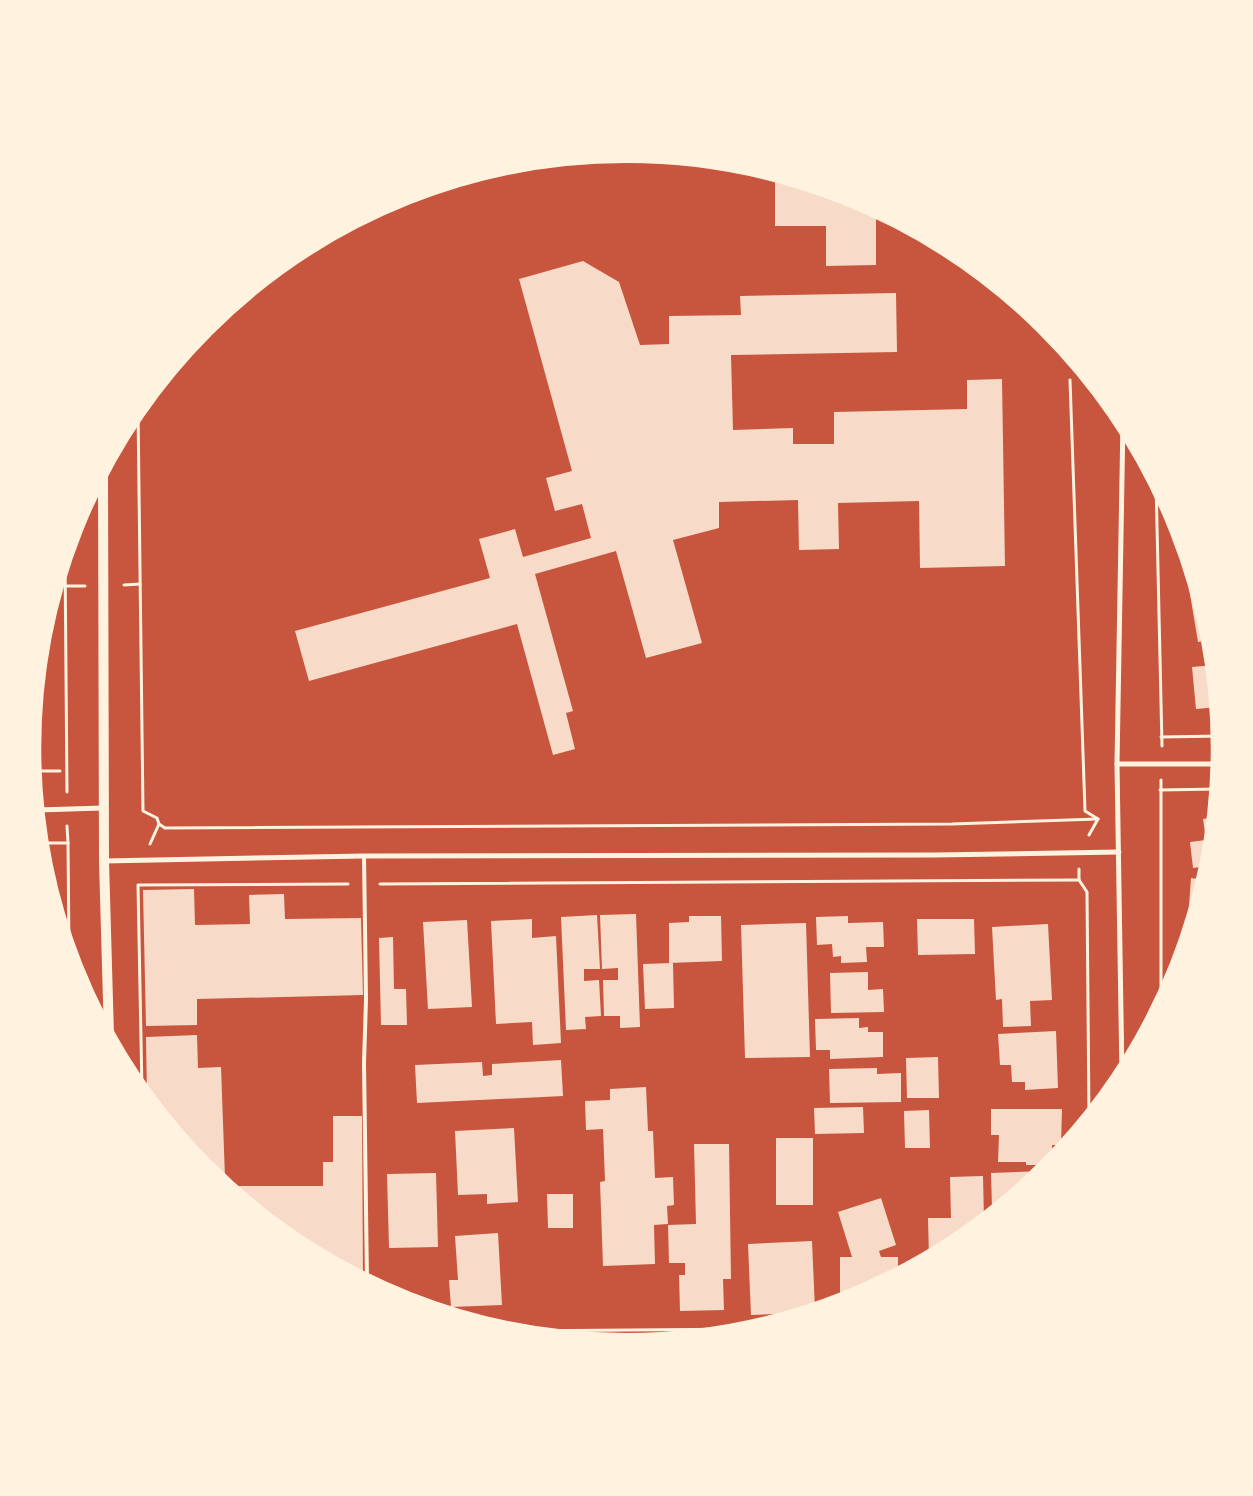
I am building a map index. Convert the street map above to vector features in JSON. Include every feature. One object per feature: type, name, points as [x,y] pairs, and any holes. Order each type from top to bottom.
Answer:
[{"type":"main road","points":[[103,484],[104,861],[109,1022]]},
{"type":"street","points":[[1122,1061],[1117,764],[1123,436]]},
{"type":"street","points":[[1117,764],[1213,764]]},
{"type":"street","points":[[43,810],[104,808]]},
{"type":"street","points":[[104,861],[364,856],[934,855],[1119,852]]},
{"type":"lane","points":[[364,856],[367,1274]]},
{"type":"path","points":[[1070,380],[1085,811],[1098,819]]},
{"type":"path","points":[[138,423],[143,811],[157,818],[159,824],[165,828],[952,824],[1098,819]]},
{"type":"path","points":[[1156,497],[1162,764],[1160,790],[1161,989]]},
{"type":"path","points":[[65,578],[68,768],[66,809],[69,930]]},
{"type":"path","points":[[1161,736],[1213,736]]},
{"type":"path","points":[[41,771],[60,771]]},
{"type":"path","points":[[1160,790],[1212,789]]},
{"type":"path","points":[[1089,1109],[1087,892],[1079,880],[1079,852],[1098,819]]},
{"type":"path","points":[[48,843],[68,843]]},
{"type":"path","points":[[142,1078],[138,885],[1079,880]]},
{"type":"path","points":[[564,1331],[699,1329]]},
{"type":"building","points":[[775,180],[851,206],[876,217],[876,265],[826,266],[826,226],[775,226]]},
{"type":"building","points":[[583,261],[619,282],[640,345],[669,344],[669,316],[741,315],[740,296],[896,293],[897,352],[731,355],[733,430],[793,428],[793,444],[834,444],[834,412],[967,409],[967,380],[1002,379],[1005,566],[920,568],[919,501],[838,503],[839,549],[799,550],[798,500],[719,502],[719,528],[673,540],[702,643],[646,658],[616,551],[535,574],[573,711],[566,713],[575,749],[553,755],[517,624],[309,681],[295,631],[490,578],[479,539],[515,529],[523,557],[591,538],[582,504],[555,511],[546,478],[572,471],[519,279]]},
{"type":"building","points":[[1189,588],[1190,588],[1193,596],[1203,641],[1198,642]]},
{"type":"building","points":[[1207,666],[1212,708],[1196,709],[1192,667]]},
{"type":"building","points":[[1209,818],[1206,839],[1203,819]]},
{"type":"building","points":[[1206,840],[1201,867],[1193,868],[1190,842]]},
{"type":"building","points":[[1191,878],[1198,879],[1193,900],[1188,916]]},
{"type":"building","points":[[194,889],[195,925],[250,924],[249,895],[284,894],[285,919],[361,918],[363,995],[197,999],[197,1025],[146,1026],[143,890]]},
{"type":"building","points":[[636,914],[640,1027],[620,1028],[620,1016],[604,1016],[603,980],[618,980],[618,968],[602,969],[600,915]]},
{"type":"building","points":[[597,915],[600,969],[584,969],[584,981],[599,980],[601,1016],[585,1017],[586,1029],[566,1030],[561,917]]},
{"type":"building","points":[[689,916],[721,916],[722,961],[669,963],[669,923],[689,922]]},
{"type":"building","points":[[848,916],[848,923],[883,922],[884,947],[866,947],[867,962],[841,963],[841,956],[833,957],[832,944],[817,945],[816,917]]},
{"type":"building","points":[[532,919],[532,938],[556,936],[561,1043],[533,1045],[532,1022],[496,1024],[491,921]]},
{"type":"building","points":[[917,919],[974,919],[975,954],[918,955]]},
{"type":"building","points":[[467,920],[472,1007],[428,1009],[423,922]]},
{"type":"building","points":[[806,923],[810,1057],[745,1058],[741,925]]},
{"type":"building","points":[[1048,924],[1052,1000],[1030,1001],[1031,1026],[1003,1027],[1002,999],[996,1000],[992,927]]},
{"type":"building","points":[[393,937],[394,989],[406,989],[407,1025],[381,1025],[379,938]]},
{"type":"building","points":[[673,963],[674,1008],[645,1009],[643,964]]},
{"type":"building","points":[[868,972],[868,990],[883,989],[884,1012],[831,1013],[830,973]]},
{"type":"building","points":[[859,1018],[859,1028],[868,1027],[868,1032],[883,1032],[883,1057],[830,1059],[830,1050],[816,1050],[815,1019]]},
{"type":"building","points":[[1056,1031],[1058,1088],[1025,1090],[1025,1082],[1012,1082],[1011,1065],[1000,1065],[998,1034]]},
{"type":"building","points":[[197,1035],[198,1068],[221,1067],[225,1175],[186,1135],[147,1085],[146,1037]]},
{"type":"building","points":[[938,1057],[939,1098],[907,1098],[906,1058]]},
{"type":"building","points":[[561,1060],[563,1096],[417,1103],[415,1065],[482,1062],[483,1076],[492,1075],[492,1064]]},
{"type":"building","points":[[877,1068],[877,1074],[901,1073],[901,1102],[830,1103],[829,1069]]},
{"type":"building","points":[[646,1087],[648,1131],[653,1131],[655,1178],[673,1177],[674,1205],[667,1206],[668,1224],[654,1225],[655,1264],[603,1266],[600,1182],[605,1181],[603,1129],[586,1130],[585,1101],[610,1100],[610,1089]]},
{"type":"building","points":[[863,1107],[864,1133],[815,1134],[814,1108]]},
{"type":"building","points":[[991,1109],[1062,1109],[1061,1141],[1058,1145],[1052,1145],[1052,1151],[1039,1165],[1026,1165],[1026,1162],[998,1162],[999,1135],[991,1135]]},
{"type":"building","points":[[929,1110],[930,1148],[905,1148],[904,1111]]},
{"type":"building","points":[[333,1116],[362,1116],[363,1272],[301,1236],[269,1213],[237,1186],[323,1186],[323,1162],[333,1162]]},
{"type":"building","points":[[514,1128],[518,1202],[487,1204],[487,1194],[458,1195],[455,1131]]},
{"type":"building","points":[[776,1138],[813,1138],[813,1205],[776,1205]]},
{"type":"building","points":[[694,1144],[729,1144],[731,1279],[723,1279],[724,1310],[680,1311],[679,1275],[685,1275],[685,1263],[669,1263],[668,1225],[696,1224]]},
{"type":"building","points":[[1032,1171],[992,1206],[991,1173]]},
{"type":"building","points":[[436,1173],[438,1247],[389,1248],[387,1174]]},
{"type":"building","points":[[983,1176],[984,1213],[929,1250],[928,1218],[951,1218],[950,1177]]},
{"type":"building","points":[[547,1194],[573,1194],[573,1228],[548,1228]]},
{"type":"building","points":[[881,1198],[896,1245],[879,1251],[881,1257],[898,1257],[898,1268],[840,1294],[840,1257],[852,1257],[838,1212]]},
{"type":"building","points":[[498,1233],[502,1305],[451,1307],[449,1280],[458,1280],[455,1236]]},
{"type":"building","points":[[812,1241],[815,1303],[781,1314],[751,1315],[748,1244]]}]
